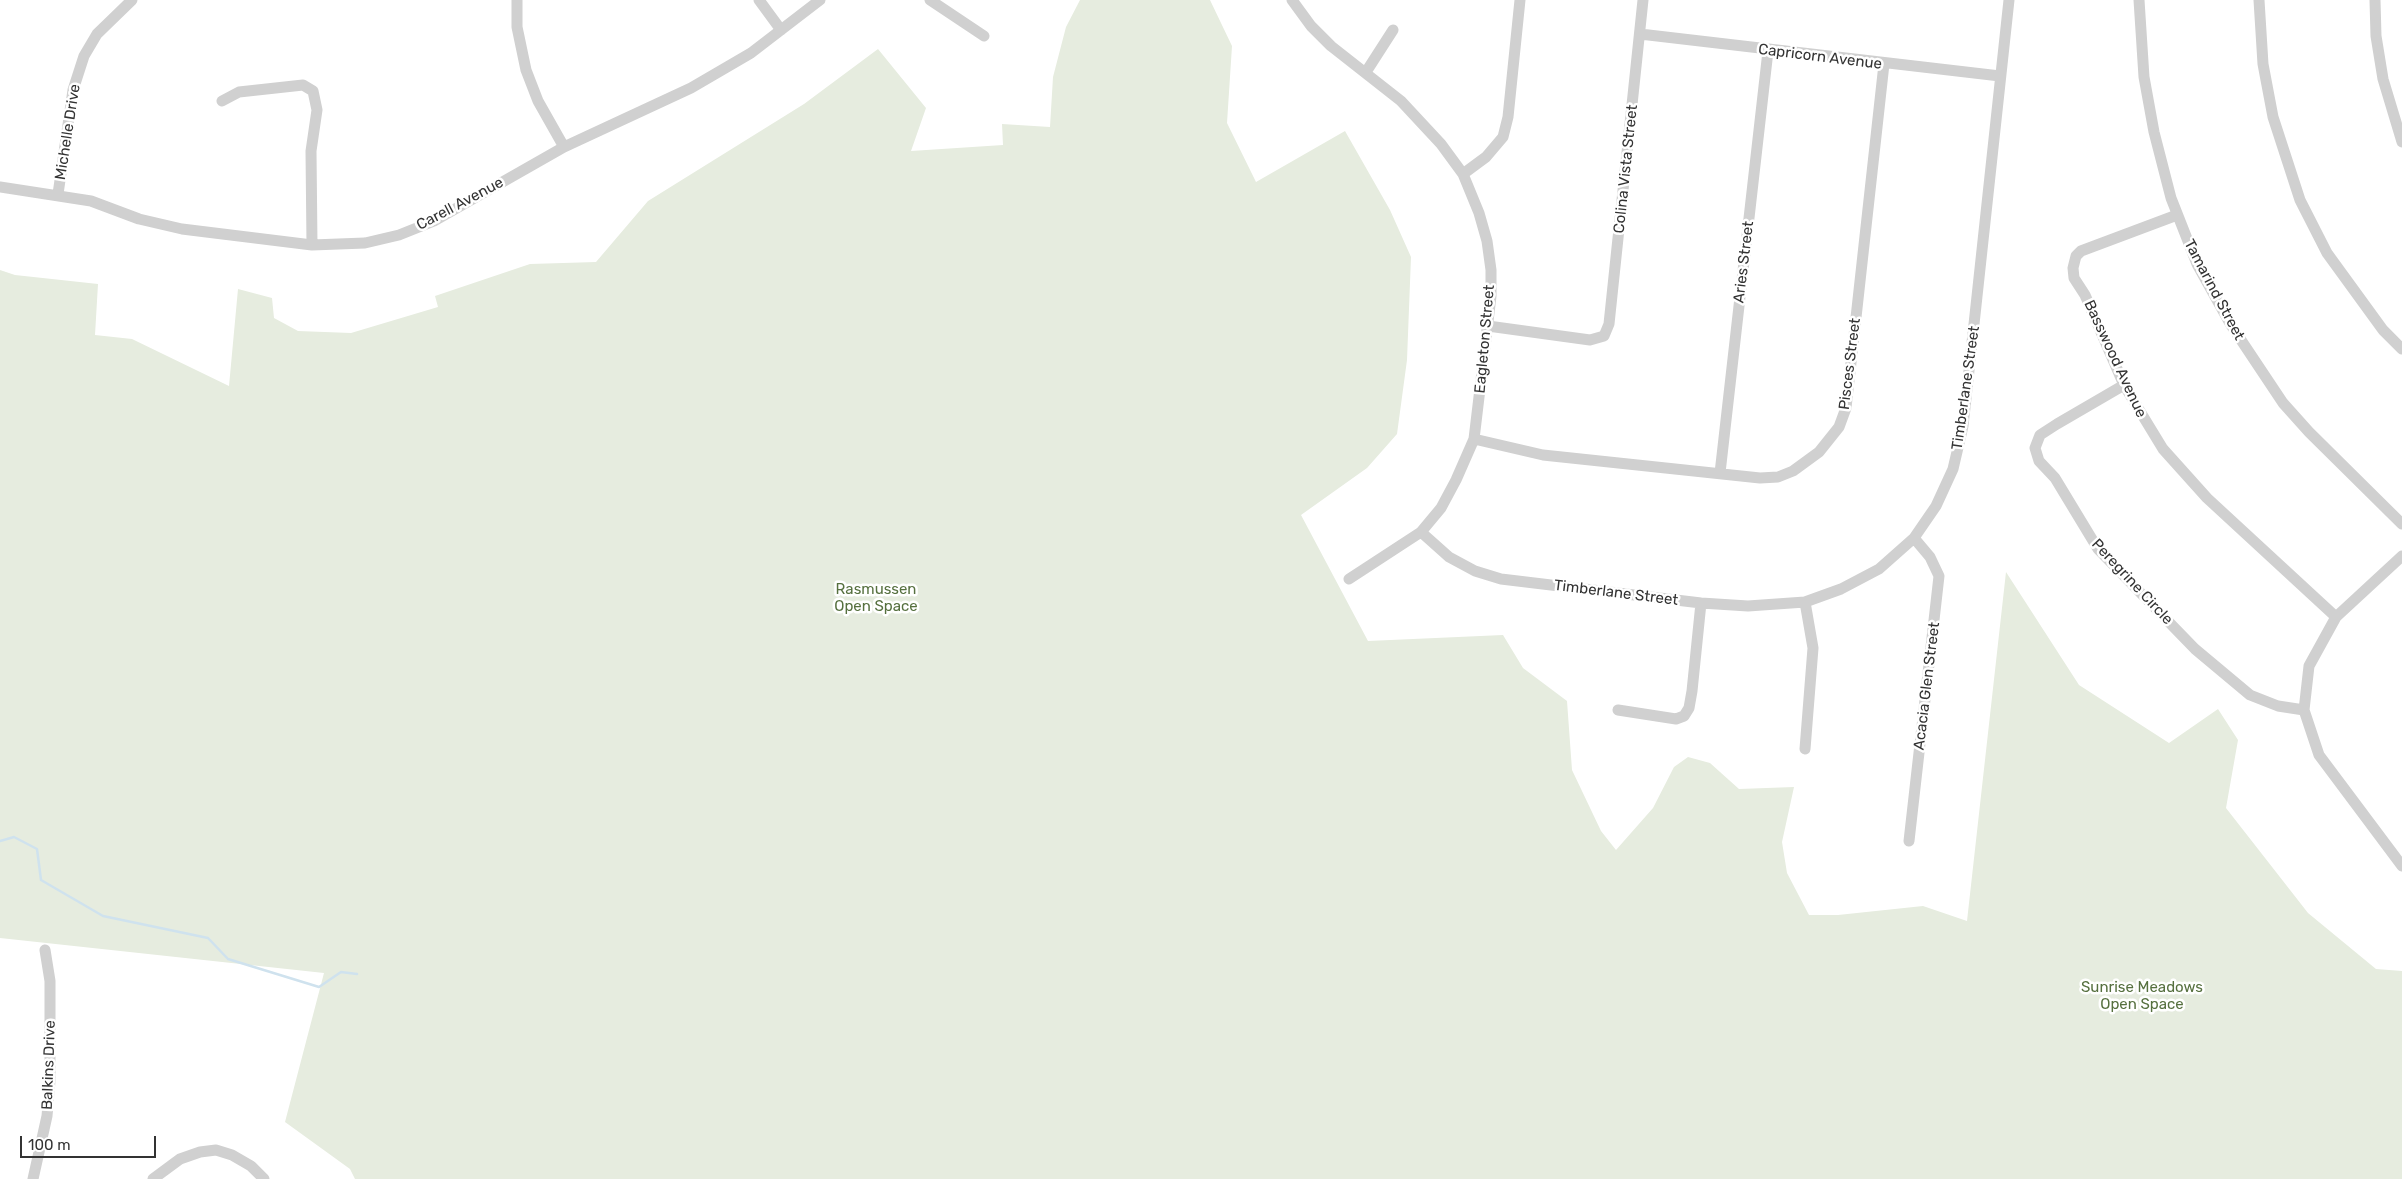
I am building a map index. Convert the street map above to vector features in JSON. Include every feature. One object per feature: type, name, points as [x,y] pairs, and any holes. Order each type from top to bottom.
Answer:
[{"type":"street","name":"Michelle Drive","points":[[58,194],[72,90],[84,56],[97,34],[132,0]]},
{"type":"street","points":[[517,0],[517,27],[526,70],[538,101],[564,147]]},
{"type":"street","points":[[759,0],[781,30]]},
{"type":"street","name":"Carell Avenue","points":[[0,187],[58,194],[92,201],[161,225],[312,245],[365,243],[399,235],[434,221],[564,147],[691,88],[751,53],[820,0]]},
{"type":"street","points":[[930,0],[984,36]]},
{"type":"street","name":"Eagleton Street","points":[[1292,0],[1311,26],[1331,46],[1401,101],[1441,144],[1463,174],[1480,213],[1487,241],[1491,296],[1474,439],[1441,508],[1421,532],[1348,580]]},
{"type":"street","points":[[1463,174],[1486,157],[1503,137],[1508,117],[1520,0]]},
{"type":"street","name":"Colina Vista Street","points":[[1488,326],[1590,340],[1604,336],[1609,324],[1643,0]]},
{"type":"street","name":"Timberlane Street","points":[[1421,532],[1449,557],[1475,571],[1501,580],[1702,603],[1748,606],[1805,602],[1841,589],[1879,569],[1914,538],[1936,506],[1953,469],[1963,426],[2009,0]]},
{"type":"street","name":"Tamarind Street","points":[[2138,0],[2147,99],[2160,158],[2177,216],[2197,264],[2248,353],[2283,403],[2309,432],[2402,524]]},
{"type":"street","points":[[2259,0],[2261,44],[2273,118],[2300,200],[2327,253],[2383,330],[2402,349]]},
{"type":"street","points":[[2375,0],[2376,36],[2382,79],[2402,142]]},
{"type":"street","points":[[1366,72],[1393,30]]},
{"type":"street","name":"Capricorn Avenue","points":[[1640,34],[1768,51],[2000,76]]},
{"type":"street","name":"Aries Street","points":[[1720,474],[1768,51]]},
{"type":"street","name":"Pisces Street","points":[[1474,439],[1543,455],[1760,478],[1778,477],[1808,461],[1830,441],[1839,427],[1846,408],[1884,64]]},
{"type":"street","points":[[222,101],[239,92],[303,85],[313,91],[316,110],[311,151],[312,245]]},
{"type":"street","name":"Basswood Avenue","points":[[2177,216],[2085,249],[2076,256],[2073,268],[2074,278],[2085,295],[2124,385],[2163,449],[2207,498],[2336,617]]},
{"type":"street","name":"Peregrine Circle","points":[[2124,385],[2040,435],[2035,448],[2038,461],[2055,478],[2098,549],[2207,660],[2250,695],[2278,706],[2304,710]]},
{"type":"street","name":"Acacia Glen Street","points":[[1909,841],[1939,576],[1930,557],[1914,538]]},
{"type":"street","points":[[2402,556],[2336,617],[2309,666],[2304,710],[2319,755],[2402,866]]},
{"type":"street","points":[[1805,602],[1813,648],[1805,749]]},
{"type":"street","points":[[1618,710],[1676,719],[1684,716],[1689,708],[1692,691],[1702,603]]},
{"type":"street","name":"Balkins Drive","points":[[33,1179],[47,1116],[50,1081],[50,981],[45,950]]},
{"type":"street","points":[[153,1179],[180,1159],[200,1152],[216,1150],[232,1155],[250,1166],[264,1179]]},
{"type":"green space","name":"Rasmussen Open Space","points":[[1080,0],[1210,0],[1232,46],[1227,123],[1256,182],[1345,131],[1390,210],[1411,257],[1407,360],[1397,434],[1367,468],[1301,515],[1368,641],[1503,635],[1523,668],[1567,701],[1572,770],[1601,831],[1616,850],[1653,808],[1674,767],[1688,757],[1710,763],[1739,789],[1794,787],[1782,842],[1787,873],[1809,915],[1838,915],[1923,906],[1967,921],[2006,572],[2079,685],[2169,743],[2218,709],[2238,740],[2226,808],[2308,913],[2376,969],[2402,971],[2402,1179],[355,1179],[350,1169],[285,1122],[324,973],[0,938],[0,270],[15,275],[98,284],[95,335],[132,339],[229,386],[238,289],[272,298],[274,318],[298,331],[351,333],[438,307],[435,296],[530,264],[596,262],[648,201],[804,104],[878,49],[926,108],[911,151],[1003,145],[1002,124],[1050,127],[1053,77],[1066,27]]},
{"type":"waterway","points":[[0,841],[14,837],[37,849],[41,880],[103,916],[208,938],[228,959],[319,987],[341,972],[357,974]]},
{"type":"park label","name":"Sunrise Meadows Open Space","points":[[2142,996]]}]
